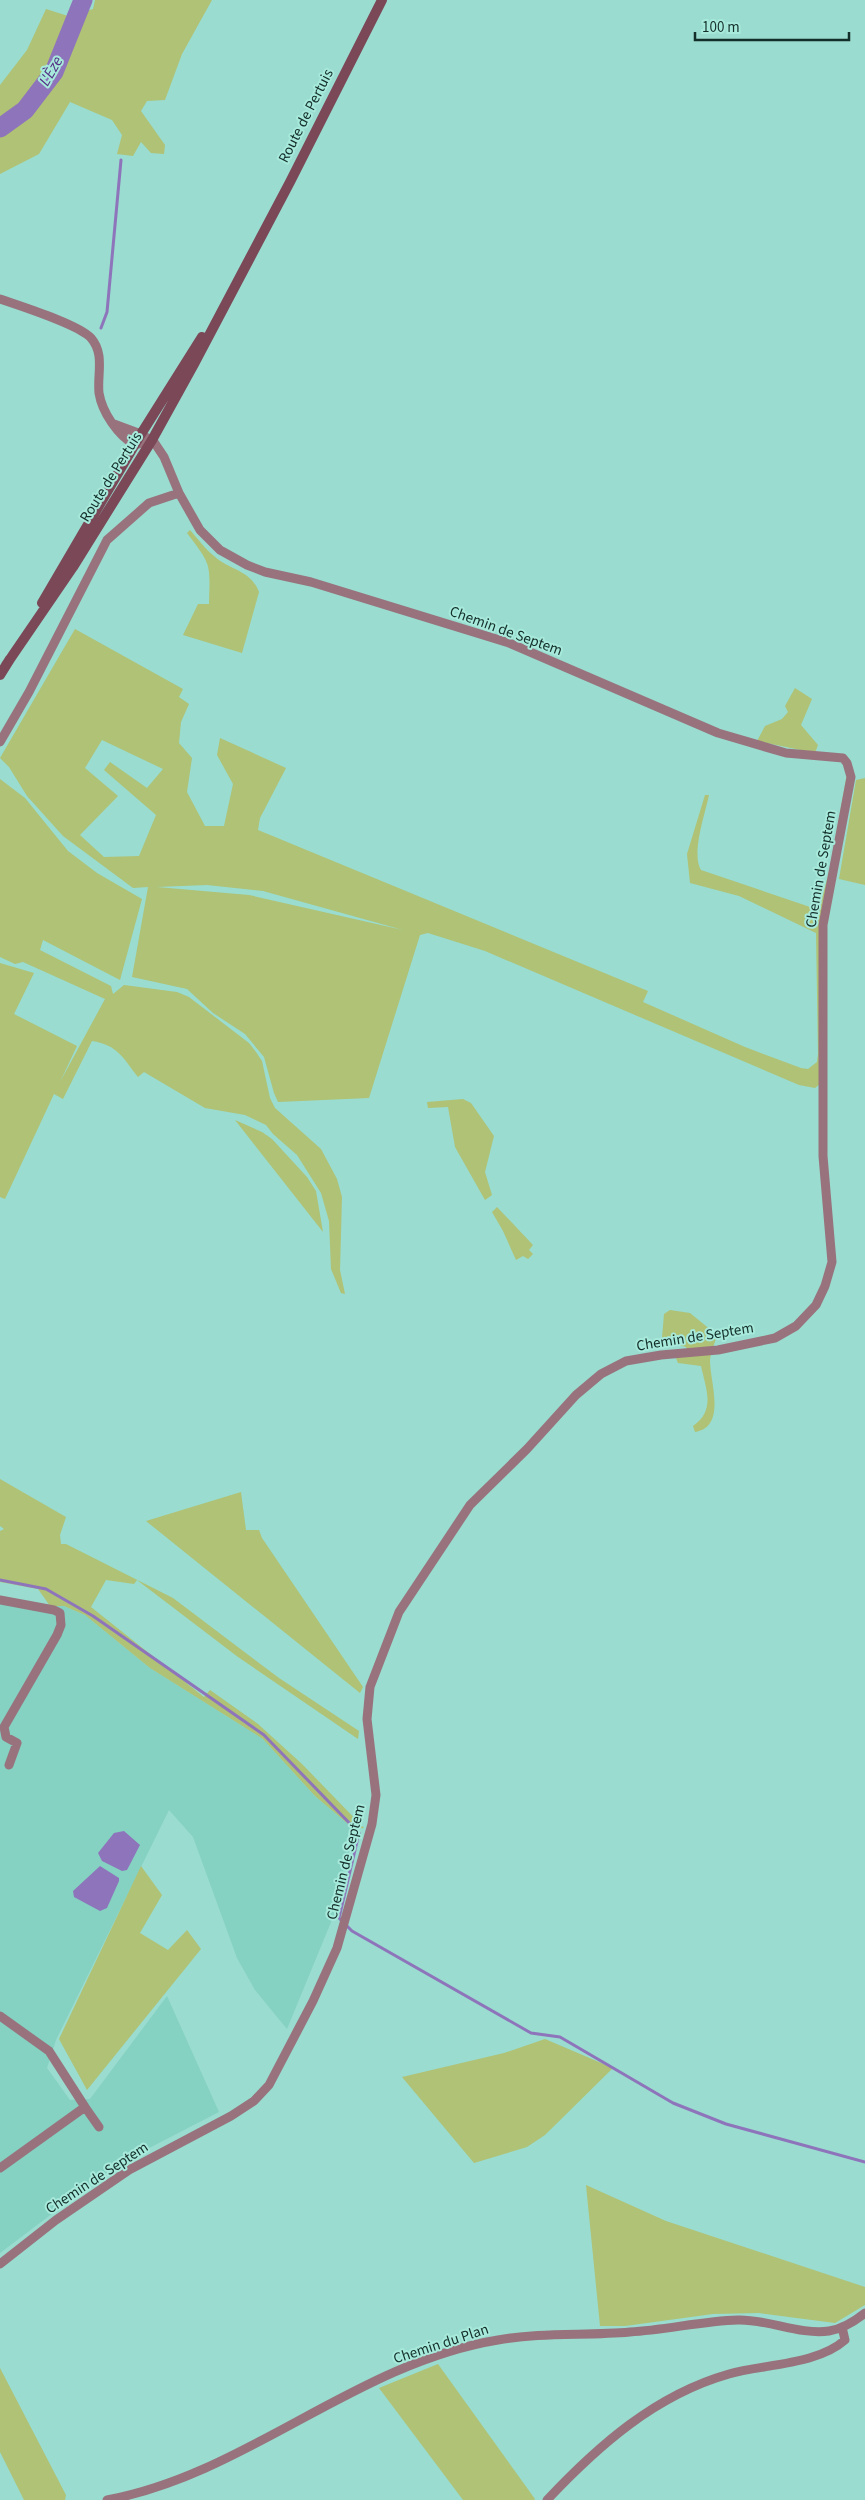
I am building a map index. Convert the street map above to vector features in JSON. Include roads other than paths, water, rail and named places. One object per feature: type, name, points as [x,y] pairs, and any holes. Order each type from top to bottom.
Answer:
[{"type":"main road","name":"Route de Pertuis","points":[[6,665],[73,567],[152,440],[290,182],[382,0]]},
{"type":"main road","name":"Route de Pertuis","points":[[0,675],[141,434],[227,298]]},
{"type":"street","points":[[0,299],[80,330],[92,339],[98,349],[101,364],[101,401],[114,424],[123,437],[135,445],[152,440]]},
{"type":"street","points":[[114,424],[152,440]]},
{"type":"street","name":"Chemin de Septem","points":[[0,2264],[56,2220],[129,2170],[231,2116],[254,2101],[269,2085],[313,2001],[337,1948],[372,1824],[376,1796],[368,1719],[370,1687],[399,1612],[470,1505],[527,1449],[576,1395],[601,1374],[626,1362],[662,1355],[718,1350],[774,1338],[796,1326],[816,1305],[825,1286],[832,1262],[823,1156],[823,925],[851,777],[847,763],[843,758],[786,753],[718,733],[510,644],[311,582],[266,572],[247,565],[211,543],[193,519],[179,493],[164,457],[152,440]]},
{"type":"street","points":[[0,742],[29,692],[107,540],[149,503],[179,493]]},
{"type":"street","points":[[0,1600],[54,1610],[60,1613],[61,1625],[4,1728],[6,1737],[16,1743],[9,1764]]},
{"type":"street","points":[[0,2016],[49,2051],[99,2127]]},
{"type":"street","points":[[0,2168],[85,2107]]},
{"type":"street","name":"Chemin du Plan","points":[[106,2500],[155,2489],[211,2467],[360,2388],[428,2360],[474,2344],[519,2337],[632,2332],[739,2320],[761,2321],[813,2331],[830,2331],[842,2327],[865,2313]]},
{"type":"street","points":[[547,2500],[603,2445],[641,2415],[676,2395],[728,2374],[814,2356],[831,2350],[845,2340],[842,2327]]},
{"type":"waterway","name":"L'Èze","points":[[0,128],[25,110],[54,72],[83,0]]},
{"type":"waterway","points":[[101,328],[107,312],[121,160]]},
{"type":"waterway","points":[[0,1580],[46,1589],[93,1616],[264,1735],[359,1833],[339,1918],[352,1931],[531,2033],[560,2037],[673,2103],[726,2124],[865,2162]]}]
